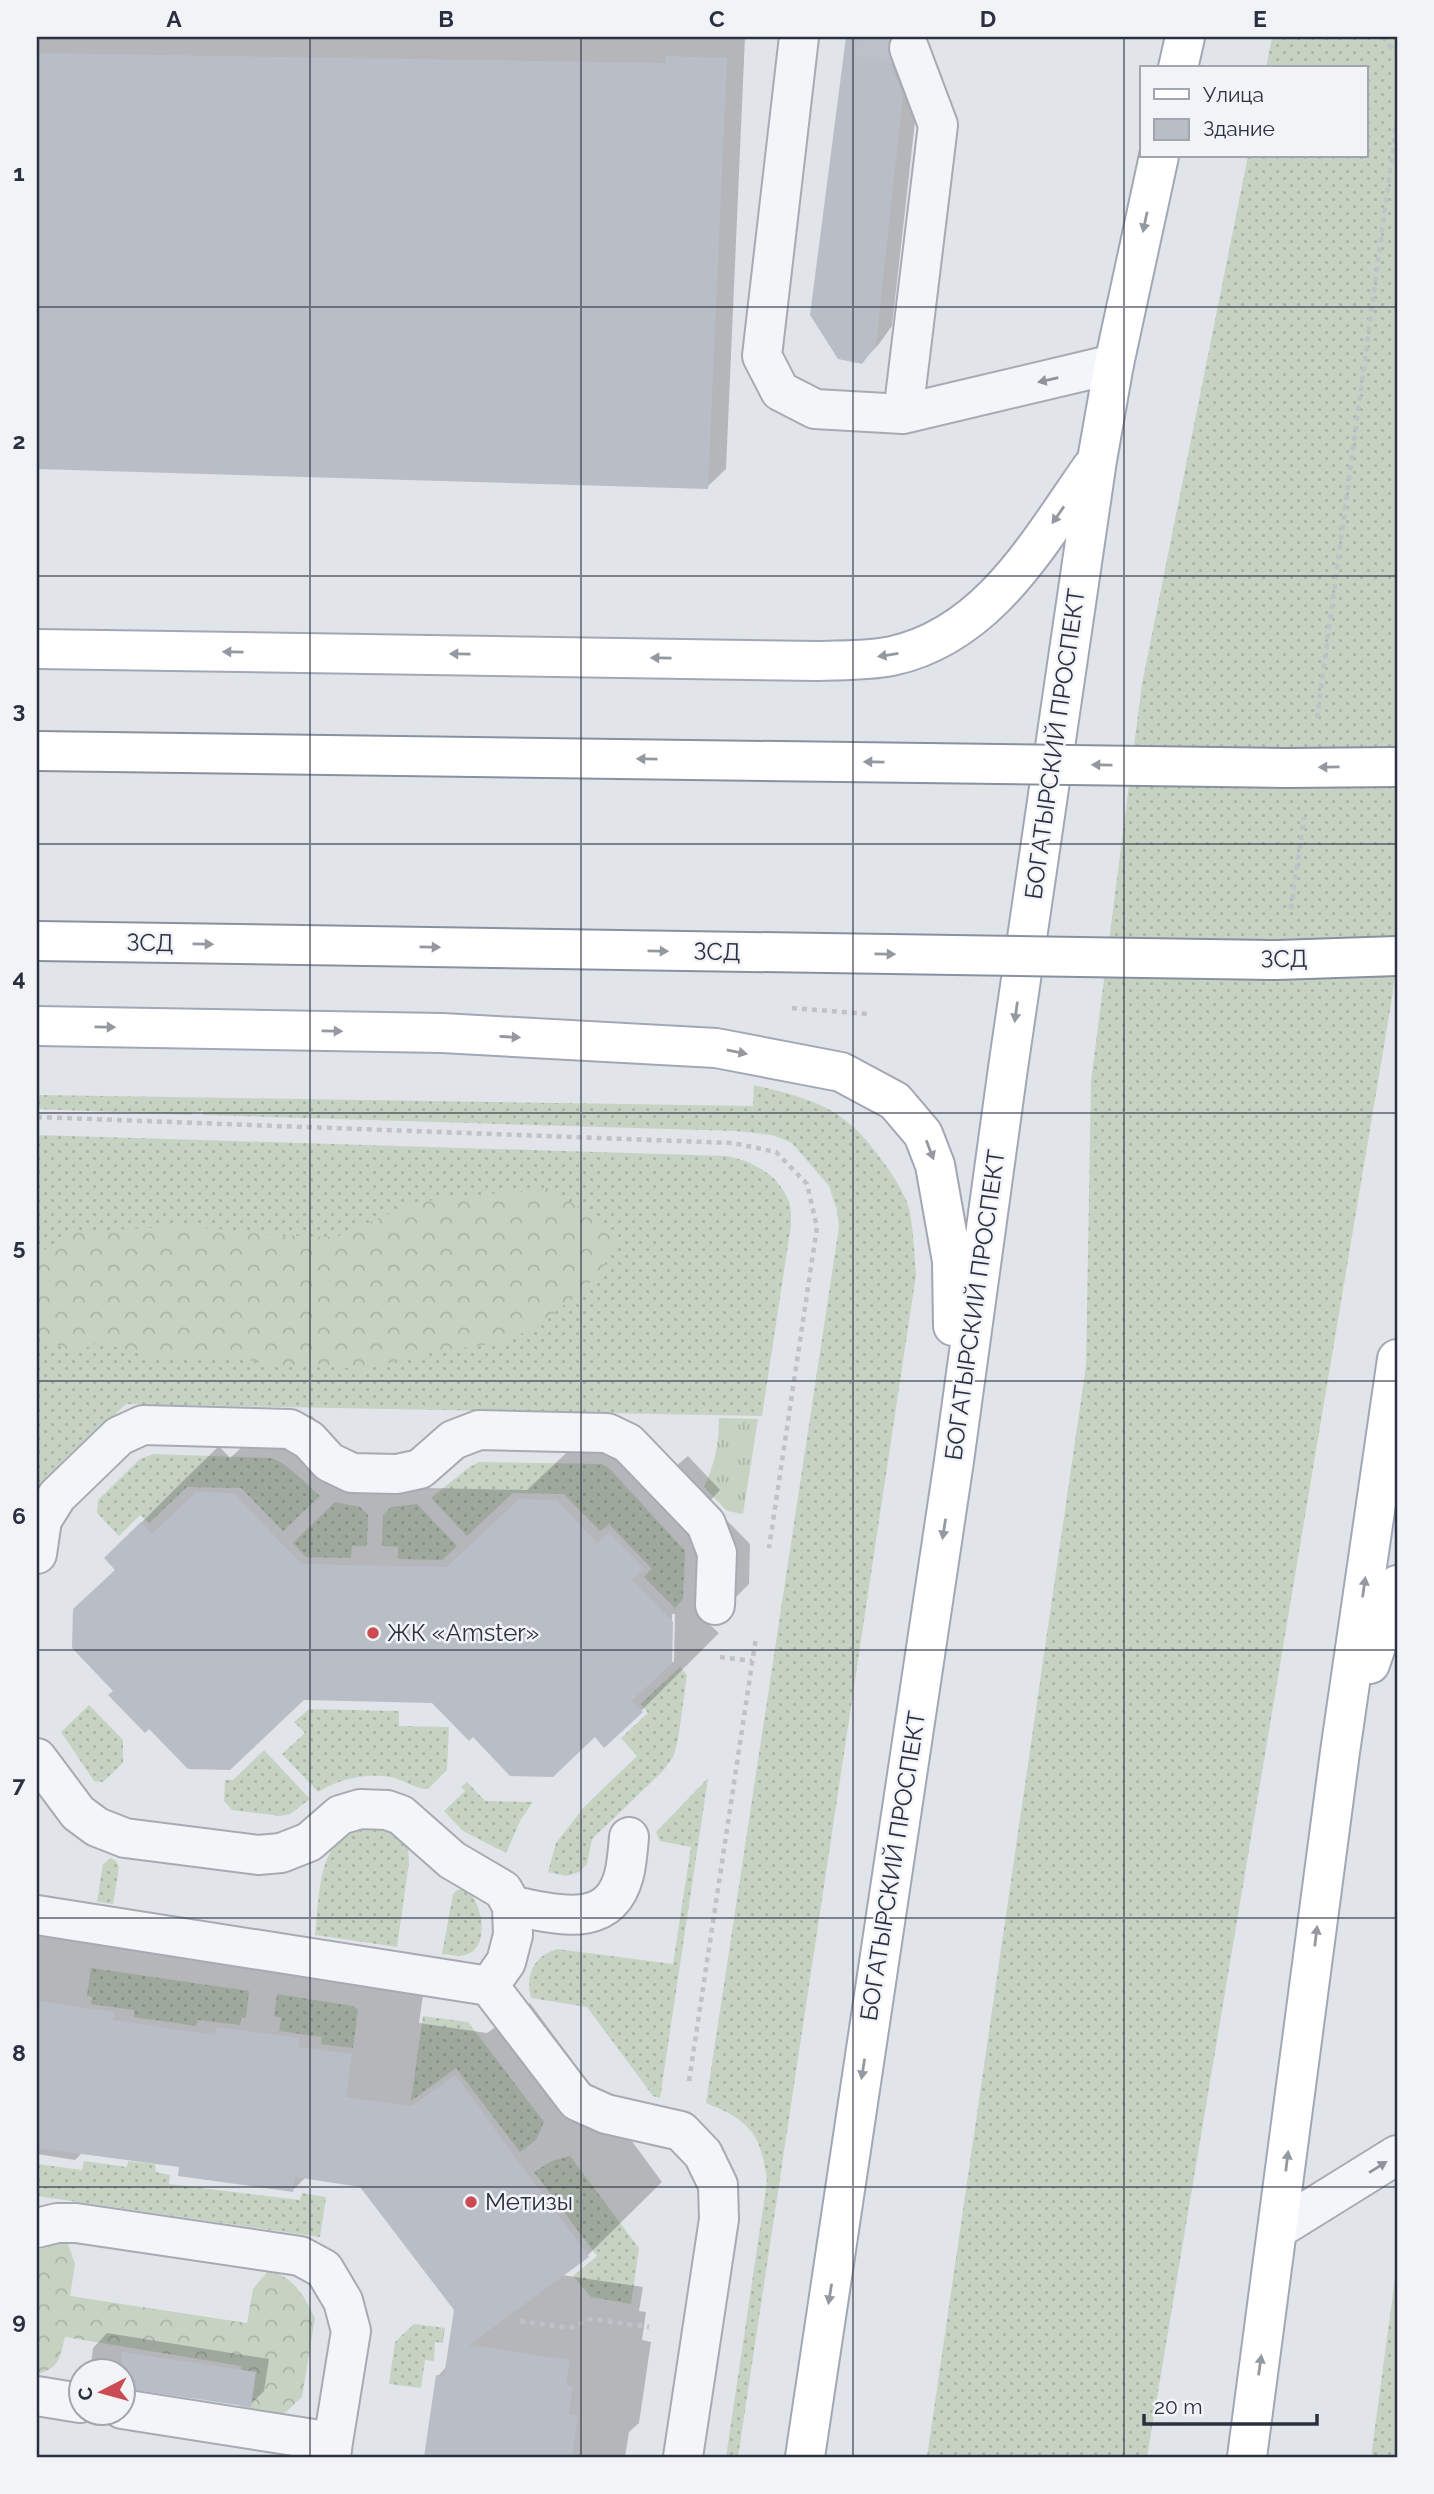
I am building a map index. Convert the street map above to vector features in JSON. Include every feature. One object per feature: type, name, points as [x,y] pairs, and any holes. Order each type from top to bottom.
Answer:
[{"type":"main road","points":[[1178,66],[1185,37]]},
{"type":"main road","name":"БОГАТЫРСКИЙ ПРОСПЕКТ","points":[[805,2457],[954,1461],[1006,1081],[1097,460],[1114,364],[1159,158]]},
{"type":"main road","points":[[37,649],[529,655],[817,662],[892,656],[943,638],[986,606],[1017,573],[1097,460]]},
{"type":"main road","points":[[37,751],[1285,768],[1397,767]]},
{"type":"main road","name":"ЗСД","points":[[37,941],[1277,960],[1397,956]]},
{"type":"main road","points":[[37,1026],[442,1033],[716,1048],[841,1072],[895,1101],[923,1134],[936,1165],[952,1261],[954,1461]]},
{"type":"main road","points":[[1247,2457],[1340,1752],[1397,1359]]},
{"type":"main road","points":[[1340,1752],[1397,1586]]},
{"type":"lane","points":[[799,37],[762,356],[780,390],[815,409],[903,414],[1114,364]]},
{"type":"lane","points":[[903,414],[938,125],[909,48]]},
{"type":"lane","points":[[37,1554],[41,1520],[57,1496],[119,1436],[144,1425],[290,1429],[309,1440],[329,1462],[352,1473],[397,1474],[420,1469],[453,1440],[479,1430],[607,1433],[628,1443],[706,1524],[717,1553],[715,1605]]},
{"type":"lane","points":[[37,1758],[49,1800],[78,1813],[97,1827],[125,1838],[258,1855],[281,1853],[309,1842],[340,1815],[360,1810],[387,1810],[401,1815],[452,1860],[503,1890],[512,1906],[513,1935],[506,1962],[489,1986]]},
{"type":"lane","points":[[512,1906],[570,1915],[595,1913],[615,1898],[624,1875],[629,1837]]},
{"type":"lane","points":[[37,1915],[489,1986],[578,2101],[606,2115],[681,2132],[703,2154],[718,2185],[719,2219],[683,2457]]},
{"type":"lane","points":[[1278,2229],[1397,2155]]},
{"type":"lane","points":[[37,2228],[57,2223],[76,2223],[300,2256],[324,2269],[342,2301],[351,2331],[332,2450],[136,2413]]},
{"type":"lane","points":[[37,2396],[66,2401]]},
{"type":"path","points":[[1383,37],[1397,55]]},
{"type":"path","points":[[1316,722],[1397,119]]},
{"type":"path","points":[[1290,914],[1305,804]]},
{"type":"path","points":[[717,1656],[752,1661]]},
{"type":"path","points":[[520,2321],[570,2328],[591,2319],[649,2327]]},
{"type":"green space","points":[[1272,37],[1397,37],[1397,959],[1392,998],[1147,2457],[927,2457],[1086,1366],[1091,1081],[1142,684],[1248,158],[1368,158],[1368,66],[1266,66]]},
{"type":"green space","points":[[754,1085],[796,1096],[828,1109],[843,1118],[870,1144],[894,1178],[908,1205],[916,1275],[738,2457],[726,2457],[767,2182],[762,2152],[751,2131],[733,2116],[706,2103],[839,1227],[829,1186],[792,1143],[772,1135],[736,1131],[203,1115],[203,1111],[193,1112],[192,1115],[37,1109],[37,1095],[753,1106]]},
{"type":"green space","points":[[37,1135],[726,1156],[746,1162],[764,1171],[779,1184],[785,1192],[791,1213],[762,1416],[126,1404],[37,1491]]},
{"type":"green space","points":[[549,1188],[619,1234],[599,1275],[553,1314],[508,1342],[433,1352],[361,1370],[313,1363],[279,1367],[231,1356],[155,1358],[99,1342],[76,1352],[37,1338],[37,1255],[72,1232],[189,1226],[274,1235],[336,1237],[416,1202]]},
{"type":"green space","points":[[719,1418],[758,1419],[743,1514],[727,1511],[704,1487],[716,1453]]},
{"type":"green space","points":[[154,1454],[272,1458],[291,1470],[320,1496],[283,1531],[241,1488],[187,1487],[149,1523],[140,1515],[119,1536],[97,1513],[98,1500],[140,1459]]},
{"type":"green space","points":[[479,1462],[602,1464],[610,1469],[685,1551],[683,1599],[675,1608],[644,1577],[652,1569],[609,1524],[600,1531],[564,1494],[513,1493],[467,1536],[431,1498]]},
{"type":"green space","points":[[335,1502],[360,1507],[368,1515],[367,1546],[352,1546],[351,1558],[306,1557],[293,1543]]},
{"type":"green space","points":[[417,1504],[457,1546],[442,1560],[398,1559],[398,1547],[382,1546],[383,1515],[391,1507]]},
{"type":"green space","points":[[680,1667],[687,1675],[673,1757],[663,1771],[592,1839],[587,1864],[579,1872],[566,1876],[548,1872],[556,1843],[585,1806],[637,1756],[621,1738],[648,1713],[641,1704]]},
{"type":"green space","points":[[89,1705],[123,1740],[123,1763],[103,1782],[94,1781],[61,1732]]},
{"type":"green space","points":[[309,1709],[399,1711],[399,1726],[449,1727],[447,1770],[428,1789],[395,1778],[371,1776],[343,1780],[318,1792],[282,1754],[305,1733],[294,1722]]},
{"type":"green space","points":[[264,1750],[310,1799],[290,1814],[280,1816],[232,1810],[224,1801],[225,1780],[233,1780]]},
{"type":"green space","points":[[708,1778],[660,2098],[653,2096],[587,2007],[531,1998],[529,1982],[533,1968],[542,1956],[557,1949],[673,1964],[691,1847],[660,1841],[656,1832]]},
{"type":"green space","points":[[467,1782],[485,1801],[533,1802],[521,1819],[506,1853],[463,1831],[444,1811],[465,1791],[461,1787]]},
{"type":"green space","points":[[371,1827],[387,1830],[408,1848],[409,1862],[397,1947],[315,1935],[324,1867],[330,1852],[339,1840],[353,1832]]},
{"type":"green space","points":[[111,1858],[119,1867],[113,1904],[97,1902],[103,1864]]},
{"type":"green space","points":[[464,1889],[479,1910],[482,1930],[480,1940],[467,1955],[442,1954],[453,1894]]},
{"type":"green space","points":[[91,1968],[249,1991],[246,2018],[241,2018],[240,2025],[198,2020],[196,2026],[134,2017],[134,2010],[91,2004],[92,1997],[87,1996]]},
{"type":"green space","points":[[277,1994],[353,2006],[358,2010],[353,2048],[321,2044],[322,2037],[279,2031],[281,2018],[274,2016]]},
{"type":"green space","points":[[423,2016],[468,2022],[544,2122],[536,2140],[520,2152],[456,2068],[411,2101]]},
{"type":"green space","points":[[570,2156],[639,2248],[631,2304],[591,2297],[573,2276],[597,2256],[534,2172],[552,2161]]},
{"type":"green space","points":[[84,2161],[127,2167],[128,2161],[155,2164],[156,2172],[170,2175],[169,2184],[300,2200],[302,2193],[326,2197],[320,2237],[37,2196],[37,2164],[82,2170]]},
{"type":"green space","points":[[59,2242],[68,2244],[75,2264],[70,2296],[247,2323],[253,2289],[268,2271],[285,2277],[297,2288],[315,2318],[302,2397],[286,2412],[266,2418],[249,2417],[239,2405],[241,2366],[65,2337],[55,2365],[37,2374],[37,2251]]},
{"type":"green space","points":[[1397,2264],[1397,2457],[1371,2457]]},
{"type":"green space","points":[[414,2324],[445,2328],[443,2343],[435,2342],[434,2361],[425,2360],[421,2388],[389,2384],[395,2342]]},
{"type":"building","points":[[846,37],[891,37],[887,45],[888,55],[903,95],[876,345],[862,364],[838,359],[810,315]]},
{"type":"building","points":[[37,53],[666,63],[666,56],[727,58],[708,489],[37,469]]},
{"type":"building","name":"ЖК «Amster»","points":[[196,1492],[234,1493],[301,1564],[447,1567],[519,1499],[557,1500],[597,1543],[609,1532],[644,1569],[632,1580],[673,1622],[672,1663],[632,1701],[643,1712],[604,1748],[595,1737],[553,1777],[510,1776],[473,1737],[469,1741],[432,1703],[304,1700],[230,1770],[188,1769],[149,1729],[145,1733],[108,1695],[113,1691],[72,1648],[73,1609],[115,1570],[104,1558],[141,1522],[152,1534]]},
{"type":"building","points":[[37,2001],[114,2012],[113,2020],[215,2035],[216,2027],[300,2038],[299,2047],[352,2054],[346,2097],[412,2106],[455,2075],[589,2257],[469,2345],[570,2360],[566,2385],[573,2386],[569,2414],[578,2415],[572,2457],[424,2457],[436,2375],[444,2376],[454,2310],[360,2187],[295,2177],[293,2192],[178,2176],[179,2167],[37,2148]]},
{"type":"building","points":[[122,2352],[256,2372],[251,2407],[136,2390],[136,2358],[122,2358]]},
{"type":"tunnel","points":[[858,37],[909,48]]},
{"type":"place","name":"ЖК «Amster»","points":[[373,1633]]},
{"type":"place","name":"Метизы","points":[[471,2202]]}]
